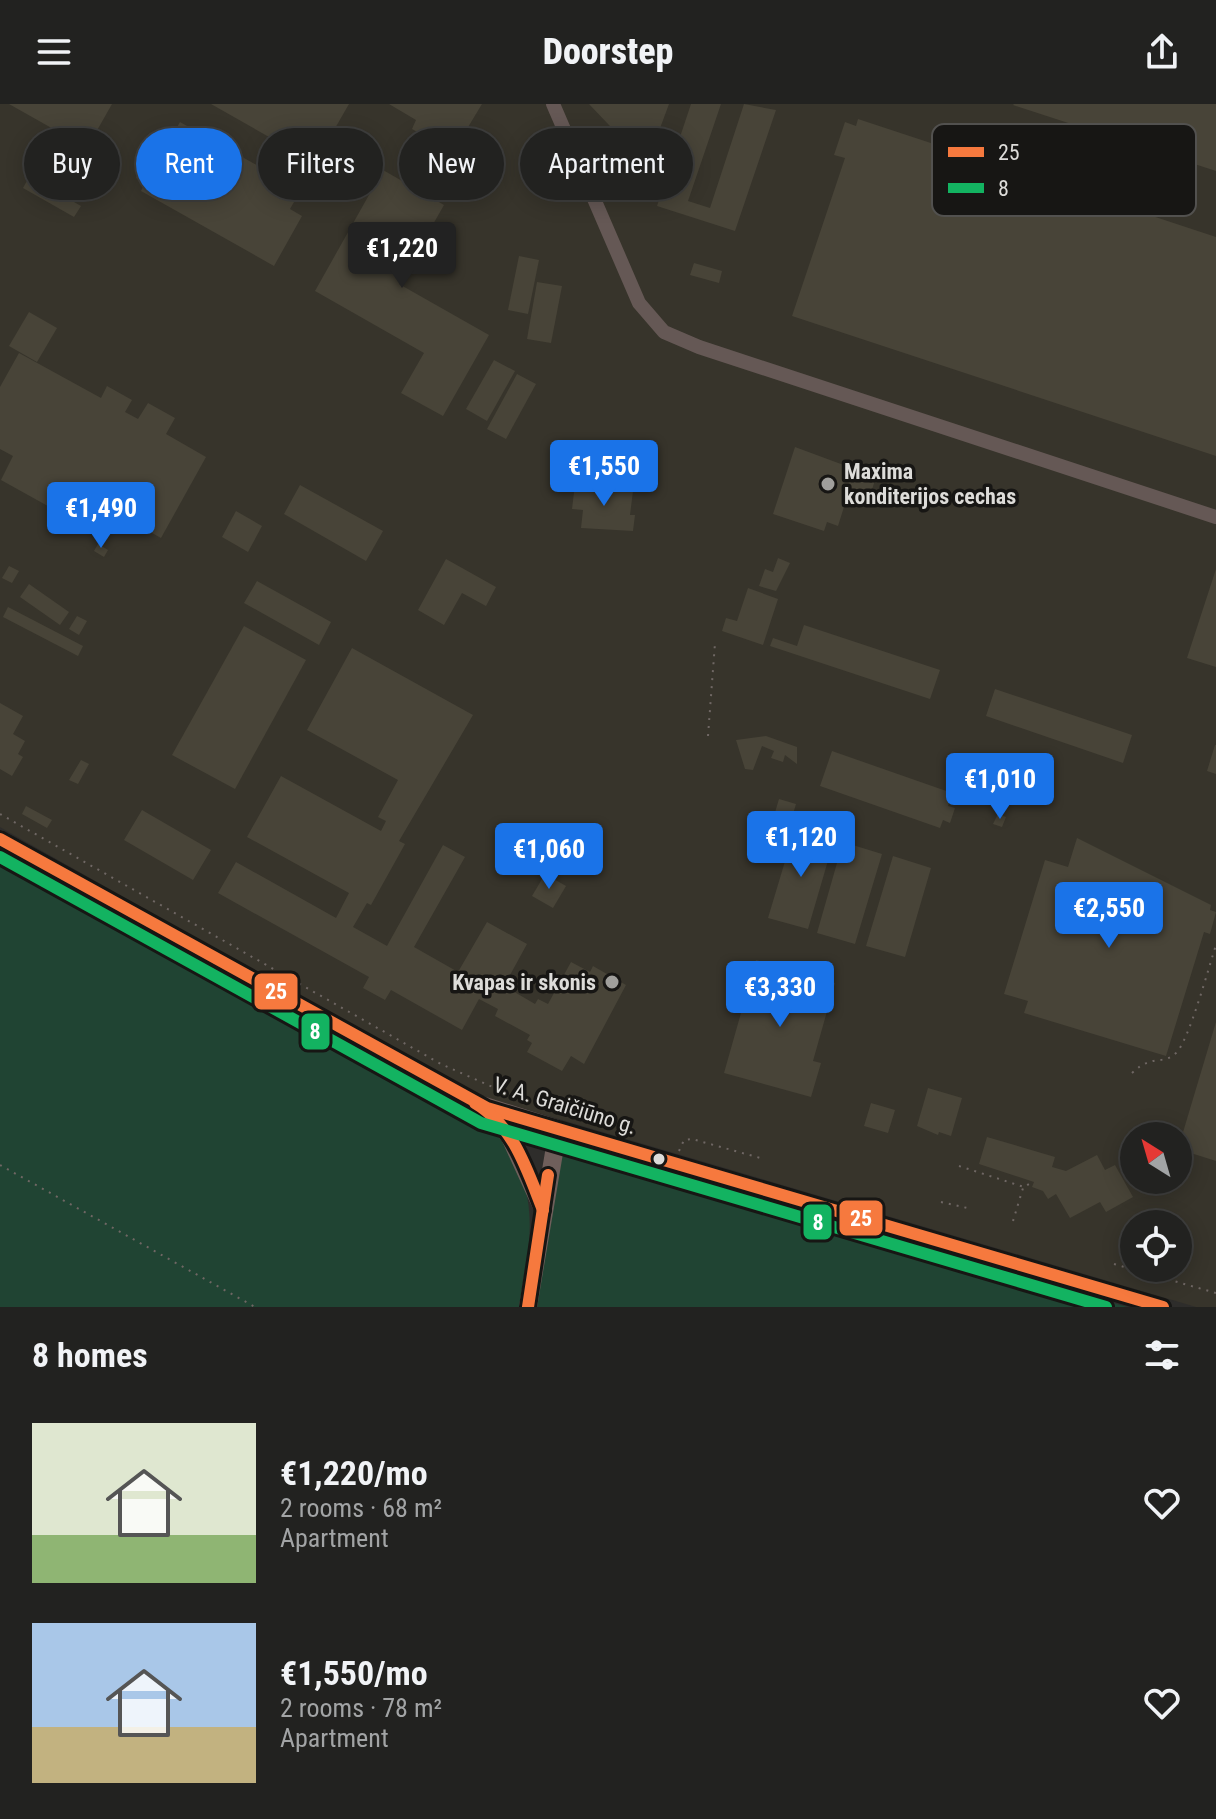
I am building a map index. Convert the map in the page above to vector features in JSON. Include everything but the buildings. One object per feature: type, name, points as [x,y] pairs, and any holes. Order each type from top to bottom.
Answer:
[{"type":"main road","name":"V. A. Graičiūno g.","points":[[0,839],[487,1108],[558,1129]]},
{"type":"main road","points":[[487,1108],[510,1137],[543,1210]]},
{"type":"main road","points":[[528,1307],[558,1129]]},
{"type":"street","points":[[553,104],[639,303],[664,332],[1216,517]]},
{"type":"street","name":"V. A. Graičiūno g.","points":[[558,1129],[1163,1307]]},
{"type":"path","points":[[708,736],[715,643]]},
{"type":"path","points":[[0,814],[443,1065],[515,1097],[611,1126]]},
{"type":"path","points":[[1132,1073],[1145,1061],[1166,1060],[1180,1048],[1216,945]]},
{"type":"path","points":[[673,1162],[684,1140],[692,1139],[764,1159]]},
{"type":"path","points":[[0,1165],[255,1307]]},
{"type":"path","points":[[959,1166],[1024,1187]]},
{"type":"path","points":[[1013,1221],[1024,1187],[1029,1184]]},
{"type":"path","points":[[941,1202],[967,1208]]},
{"type":"path","points":[[1114,1264],[1216,1293]]},
{"type":"shaded area","points":[[0,104],[1216,104],[1216,1307],[1196,1307],[488,1098],[424,1068],[0,827]]},
{"type":"green space","points":[[0,851],[493,1128],[520,1172],[526,1193],[529,1235],[520,1307],[0,1307]]},
{"type":"green space","points":[[577,1147],[702,1182],[724,1198],[748,1206],[813,1214],[1127,1307],[536,1307],[563,1150]]},
{"type":"transit line","name":"25","points":[[0,839],[487,1108],[1163,1307]]},
{"type":"transit line","name":"8","points":[[0,857],[481,1123],[1106,1307]]},
{"type":"transit line","name":"25","points":[[475,1103],[500,1124],[518,1150],[543,1210]]},
{"type":"transit line","name":"25","points":[[528,1307],[548,1175]]},
{"type":"place","name":"Maxima konditerijos cechas","points":[[828,484]]},
{"type":"place","name":"Kvapas ir skonis","points":[[612,982]]}]
